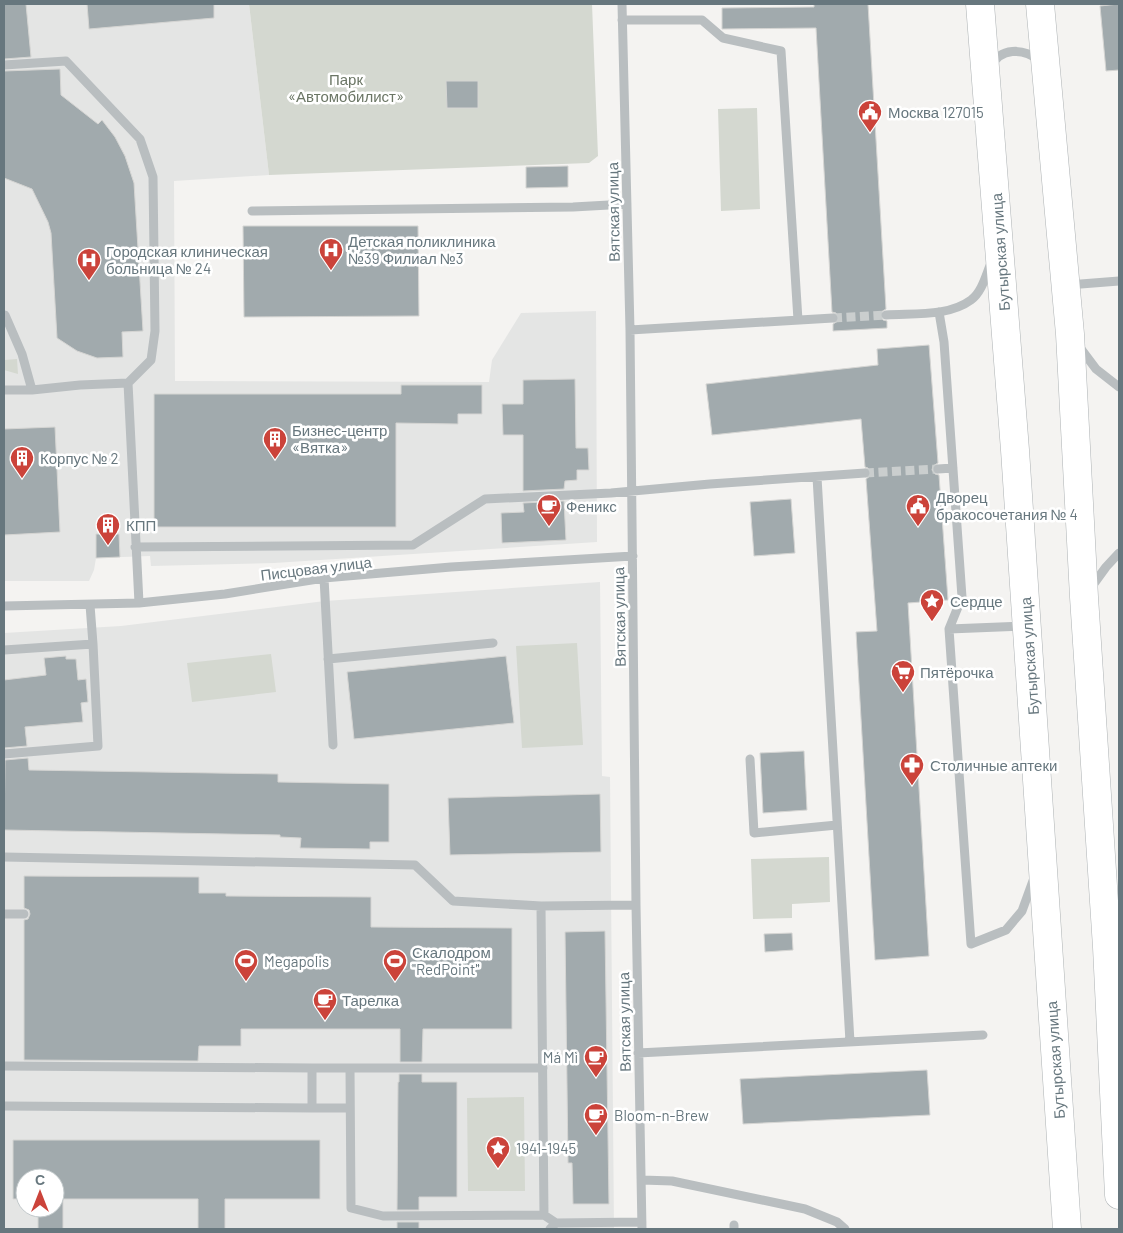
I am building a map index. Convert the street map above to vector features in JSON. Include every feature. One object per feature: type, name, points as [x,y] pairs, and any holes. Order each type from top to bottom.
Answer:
[{"type":"main road","name":"Бутырская улица","points":[[980,4],[1015,450],[1067,1229]]},
{"type":"main road","name":"Бутырская улица","points":[[1040,4],[1070,334],[1084,597],[1113,948],[1119,1180]]},
{"type":"street","name":"Вятская улица","points":[[622,4],[630,330],[636,905],[642,1225]]},
{"type":"street","points":[[622,20],[702,20],[722,38],[780,51],[798,320]]},
{"type":"street","name":"Бутырская улица","points":[[987,83],[988,72],[993,63],[1000,56],[1010,51],[1030,53],[1039,59],[1047,78]]},
{"type":"street","points":[[4,65],[66,61],[140,138],[153,177],[155,331],[151,360],[128,383],[32,390],[4,390]]},
{"type":"street","points":[[252,211],[572,207],[627,204]]},
{"type":"street","points":[[886,315],[940,312],[972,300],[982,286],[999,241]]},
{"type":"street","points":[[1065,285],[1119,281]]},
{"type":"street","points":[[940,312],[944,342],[962,597],[949,629],[971,944],[1006,930],[1022,911],[1042,858]]},
{"type":"street","points":[[4,315],[22,354],[32,390]]},
{"type":"street","points":[[630,330],[833,318]]},
{"type":"street","points":[[1070,334],[1096,369],[1119,387]]},
{"type":"street","points":[[128,383],[139,603]]},
{"type":"street","points":[[938,469],[953,468]]},
{"type":"street","points":[[135,547],[413,545],[486,499],[632,491],[865,473]]},
{"type":"street","points":[[817,476],[850,1042]]},
{"type":"street","points":[[1084,597],[1106,566],[1119,553]]},
{"type":"street","name":"Писцовая улица","points":[[4,606],[139,603],[224,594],[324,578],[451,567],[632,556]]},
{"type":"street","points":[[324,578],[333,745]]},
{"type":"street","points":[[4,754],[98,746],[90,605]]},
{"type":"street","points":[[949,629],[1026,626]]},
{"type":"street","points":[[328,659],[494,643]]},
{"type":"street","points":[[4,650],[93,644]]},
{"type":"street","points":[[750,760],[754,833],[837,825]]},
{"type":"street","points":[[4,857],[415,864],[453,901],[542,906],[636,905]]},
{"type":"street","points":[[542,906],[544,1215],[553,1226],[642,1225]]},
{"type":"street","points":[[4,914],[24,914]]},
{"type":"street","points":[[638,1053],[983,1035]]},
{"type":"street","points":[[4,1066],[543,1068]]},
{"type":"street","points":[[312,1068],[312,1108]]},
{"type":"street","points":[[350,1068],[351,1208],[383,1216],[544,1215]]},
{"type":"street","points":[[4,1106],[350,1108]]},
{"type":"street","points":[[642,1180],[672,1181],[805,1209],[837,1222],[846,1229]]},
{"type":"shaded area","points":[[4,4],[249,4],[269,175],[174,181],[175,381],[489,382],[492,360],[521,313],[596,311],[597,542],[274,563],[151,566],[150,556],[96,558],[94,570],[89,581],[4,581]]},
{"type":"shaded area","points":[[600,582],[602,776],[610,777],[614,1229],[4,1229],[4,633],[121,626],[325,601]]},
{"type":"green space","name":"Парк «Автомобилист»","points":[[249,4],[592,4],[598,156],[589,163],[269,175]]},
{"type":"green space","points":[[757,108],[760,209],[721,211],[718,109]]},
{"type":"green space","points":[[17,359],[18,374],[4,370],[4,360]]},
{"type":"green space","points":[[577,643],[583,745],[522,748],[516,646]]},
{"type":"green space","points":[[271,654],[276,692],[192,702],[187,663]]},
{"type":"green space","points":[[829,857],[830,902],[792,904],[792,918],[753,919],[751,859]]},
{"type":"green space","points":[[524,1097],[525,1191],[468,1191],[467,1098]]},
{"type":"building","points":[[4,4],[26,4],[31,57],[4,59]]},
{"type":"building","points":[[87,4],[214,4],[214,18],[89,29]]},
{"type":"building","points":[[814,4],[868,4],[886,309],[881,312],[880,316],[883,320],[887,321],[887,328],[833,331],[833,324],[838,321],[839,317],[836,313],[832,312],[816,28],[722,29],[722,8],[814,7]]},
{"type":"building","points":[[1119,4],[1119,70],[1106,71],[1100,6]]},
{"type":"building","points":[[60,69],[61,95],[98,124],[102,120],[115,137],[125,156],[134,183],[143,331],[122,332],[123,357],[97,358],[77,351],[57,338],[51,233],[48,222],[32,189],[4,178],[4,71]]},
{"type":"building","points":[[446,81],[478,81],[478,108],[447,108]]},
{"type":"building","points":[[568,166],[568,187],[526,188],[526,167]]},
{"type":"building","name":"Детская поликлиника №39 Филиал №3","points":[[243,226],[418,226],[419,316],[244,317]]},
{"type":"building","points":[[929,345],[938,463],[933,466],[932,470],[935,474],[939,475],[948,600],[908,603],[929,956],[875,960],[856,632],[877,631],[866,479],[870,476],[871,472],[865,467],[861,419],[712,435],[706,384],[878,365],[877,349]]},
{"type":"building","points":[[575,379],[576,448],[588,448],[589,470],[577,470],[577,480],[565,481],[564,489],[523,491],[523,435],[503,435],[502,404],[523,404],[523,380]]},
{"type":"building","name":"Бизнес-центр «Вятка»","points":[[401,385],[482,385],[482,414],[458,414],[458,424],[396,423],[396,527],[154,527],[154,394],[401,394]]},
{"type":"building","name":"Корпус № 2","points":[[55,427],[60,532],[4,535],[4,429]]},
{"type":"building","points":[[791,499],[795,553],[754,556],[750,502]]},
{"type":"building","points":[[564,501],[566,540],[502,543],[501,513],[524,512],[523,503]]},
{"type":"building","name":"КПП","points":[[96,534],[119,534],[120,557],[96,558]]},
{"type":"building","points":[[66,656],[66,659],[76,659],[78,680],[86,679],[88,702],[81,703],[83,722],[25,727],[27,746],[4,748],[4,680],[46,675],[44,658]]},
{"type":"building","points":[[506,656],[514,723],[354,739],[347,672]]},
{"type":"building","points":[[804,751],[807,810],[763,813],[760,753]]},
{"type":"building","points":[[28,758],[29,770],[278,774],[278,782],[389,784],[389,842],[370,842],[370,849],[300,848],[301,838],[280,837],[280,835],[4,830],[5,760]]},
{"type":"building","points":[[600,794],[601,852],[450,855],[448,798]]},
{"type":"building","points":[[24,876],[199,877],[199,893],[226,893],[226,896],[371,897],[371,927],[512,928],[512,1029],[423,1029],[422,1062],[400,1062],[400,1029],[241,1029],[241,1046],[199,1046],[198,1061],[24,1060],[24,920],[28,919],[30,914],[29,910],[24,908]]},
{"type":"building","points":[[605,931],[609,1204],[573,1204],[572,1163],[568,1163],[565,932]]},
{"type":"building","points":[[792,933],[793,950],[765,952],[764,934]]},
{"type":"building","points":[[927,1070],[930,1115],[743,1124],[740,1079]]},
{"type":"building","points":[[399,1074],[422,1074],[422,1082],[457,1082],[457,1197],[419,1197],[419,1210],[397,1210]]},
{"type":"building","points":[[13,1140],[320,1140],[320,1199],[225,1199],[225,1229],[198,1229],[198,1199],[65,1199],[65,1168],[15,1168],[15,1199],[13,1199]]},
{"type":"building","points":[[38,1218],[63,1218],[63,1229],[38,1229]]},
{"type":"building","points":[[397,1222],[419,1222],[419,1229],[397,1229]]},
{"type":"tunnel","points":[[833,318],[886,315]]},
{"type":"tunnel","points":[[865,473],[938,469]]},
{"type":"place","name":"Москва 127015","points":[[870,133]]},
{"type":"place","name":"Детская поликлиника №39 Филиал №3","points":[[331,271]]},
{"type":"place","name":"Городская клиническая больница № 24","points":[[89,281]]},
{"type":"place","name":"Бизнес-центр «Вятка»","points":[[275,460]]},
{"type":"place","name":"Корпус № 2","points":[[22,479]]},
{"type":"place","name":"Феникс","points":[[549,527]]},
{"type":"place","name":"Дворец бракосочетания № 4","points":[[918,527]]},
{"type":"place","name":"КПП","points":[[108,546]]},
{"type":"place","name":"Сердце","points":[[932,622]]},
{"type":"place","name":"Пятёрочка","points":[[903,693]]},
{"type":"place","name":"Столичные аптеки","points":[[912,786]]},
{"type":"place","name":"Megapolis","points":[[246,982]]},
{"type":"place","name":"Скалодром \"RedPoint\"","points":[[395,982]]},
{"type":"place","name":"Тарелка","points":[[325,1021]]},
{"type":"place","name":"Má Mì","points":[[596,1078]]},
{"type":"place","name":"Bloom-n-Brew","points":[[596,1136]]},
{"type":"place","name":"1941-1945","points":[[498,1169]]}]
